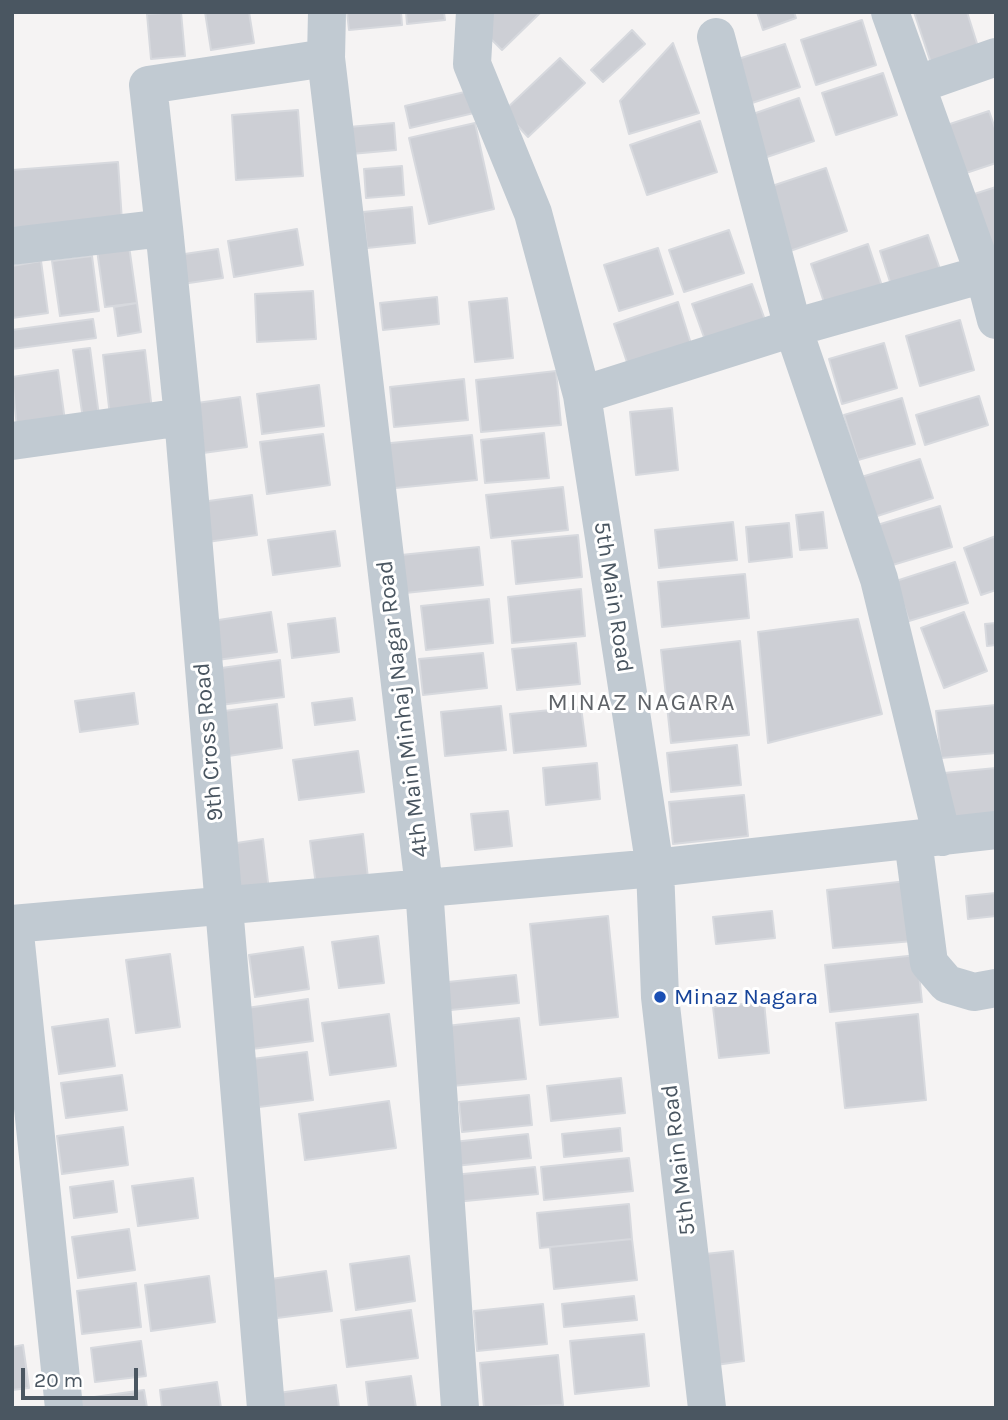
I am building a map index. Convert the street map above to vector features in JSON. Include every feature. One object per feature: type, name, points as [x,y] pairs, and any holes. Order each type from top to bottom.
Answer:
[{"type":"street","name":"4th Main Minhaj Nagar Road","points":[[327,12],[326,58],[424,887],[460,1408]]},
{"type":"street","name":"5th Main Road","points":[[475,12],[472,64],[533,212],[582,395],[655,868],[660,997],[707,1408]]},
{"type":"street","points":[[890,12],[990,272],[996,320]]},
{"type":"street","points":[[716,37],[793,328],[879,579],[928,838],[929,963],[947,984],[974,992],[996,988]]},
{"type":"street","points":[[916,85],[996,57]]},
{"type":"street","name":"9th Cross Road","points":[[266,1408],[183,417],[148,85],[326,58]]},
{"type":"street","points":[[12,246],[163,228]]},
{"type":"street","points":[[582,395],[793,328],[990,272]]},
{"type":"street","points":[[12,441],[183,417]]},
{"type":"street","points":[[64,1408],[13,924],[655,868],[996,830]]},
{"type":"building","points":[[181,12],[185,56],[151,59],[147,14]]},
{"type":"building","points":[[205,12],[249,12],[254,43],[211,50]]},
{"type":"building","points":[[347,12],[401,12],[402,25],[349,30]]},
{"type":"building","points":[[406,12],[444,12],[445,20],[407,24]]},
{"type":"building","points":[[486,12],[541,12],[502,50],[475,23]]},
{"type":"building","points":[[757,12],[794,12],[796,18],[763,30]]},
{"type":"building","points":[[914,12],[967,12],[980,53],[933,69]]},
{"type":"building","points":[[862,20],[876,65],[816,85],[801,40]]},
{"type":"building","points":[[632,30],[645,44],[603,82],[591,70]]},
{"type":"building","points":[[673,43],[699,113],[629,134],[620,101]]},
{"type":"building","points":[[785,44],[800,87],[746,105],[732,61]]},
{"type":"building","points":[[560,58],[585,83],[528,137],[504,111]]},
{"type":"building","points":[[883,73],[897,115],[836,135],[822,93]]},
{"type":"building","points":[[469,91],[474,113],[410,128],[405,106]]},
{"type":"building","points":[[799,98],[814,141],[764,158],[750,115]]},
{"type":"building","points":[[298,110],[303,176],[236,180],[232,115]]},
{"type":"building","points":[[989,111],[996,131],[996,163],[960,175],[944,126]]},
{"type":"building","points":[[700,121],[717,172],[647,195],[630,145]]},
{"type":"building","points":[[394,123],[396,150],[351,154],[349,127]]},
{"type":"building","points":[[475,123],[494,209],[429,224],[409,138]]},
{"type":"building","points":[[118,162],[122,221],[12,228],[12,170]]},
{"type":"building","points":[[402,166],[404,195],[366,198],[364,169]]},
{"type":"building","points":[[826,168],[847,231],[790,251],[769,187]]},
{"type":"building","points":[[996,187],[996,253],[968,196]]},
{"type":"building","points":[[412,207],[415,243],[367,248],[363,212]]},
{"type":"building","points":[[297,229],[303,265],[234,277],[228,241]]},
{"type":"building","points":[[729,230],[744,273],[684,292],[669,250]]},
{"type":"building","points":[[928,235],[941,272],[892,288],[880,251]]},
{"type":"building","points":[[868,244],[884,292],[827,311],[811,264]]},
{"type":"building","points":[[129,246],[137,303],[105,307],[97,250]]},
{"type":"building","points":[[658,248],[673,294],[619,311],[604,265]]},
{"type":"building","points":[[218,249],[223,278],[182,284],[178,255]]},
{"type":"building","points":[[92,256],[99,311],[60,316],[52,261]]},
{"type":"building","points":[[41,261],[48,313],[12,318],[12,266]]},
{"type":"building","points":[[752,284],[765,320],[705,340],[692,304]]},
{"type":"building","points":[[313,291],[316,339],[257,342],[255,294]]},
{"type":"building","points":[[437,297],[439,324],[383,330],[380,303]]},
{"type":"building","points":[[507,298],[513,358],[475,362],[469,302]]},
{"type":"building","points":[[678,302],[692,347],[629,368],[614,324]]},
{"type":"building","points":[[137,303],[141,332],[118,336],[114,307]]},
{"type":"building","points":[[93,319],[96,338],[12,349],[12,330]]},
{"type":"building","points":[[960,320],[974,370],[920,386],[906,336]]},
{"type":"building","points":[[884,343],[897,388],[842,404],[829,359]]},
{"type":"building","points":[[90,348],[99,416],[83,419],[73,350]]},
{"type":"building","points":[[145,350],[152,410],[110,416],[103,355]]},
{"type":"building","points":[[58,370],[65,421],[17,428],[12,377]]},
{"type":"building","points":[[556,371],[561,425],[481,432],[476,380]]},
{"type":"building","points":[[464,379],[468,420],[394,427],[390,387]]},
{"type":"building","points":[[319,385],[324,426],[262,434],[257,394]]},
{"type":"building","points":[[979,396],[988,425],[925,445],[916,415]]},
{"type":"building","points":[[240,397],[247,447],[203,453],[197,403]]},
{"type":"building","points":[[902,398],[915,444],[858,460],[844,415]]},
{"type":"building","points":[[672,408],[678,470],[636,475],[630,412]]},
{"type":"building","points":[[544,433],[549,478],[485,483],[481,440]]},
{"type":"building","points":[[323,434],[330,485],[267,494],[260,442]]},
{"type":"building","points":[[472,435],[477,480],[385,489],[381,444]]},
{"type":"building","points":[[920,459],[933,498],[868,519],[855,479]]},
{"type":"building","points":[[563,487],[568,530],[491,538],[486,495]]},
{"type":"building","points":[[252,495],[257,535],[200,543],[194,503]]},
{"type":"building","points":[[940,506],[952,547],[886,567],[874,526]]},
{"type":"building","points":[[823,512],[827,548],[800,550],[796,515]]},
{"type":"building","points":[[733,522],[737,560],[659,568],[655,530]]},
{"type":"building","points":[[789,523],[792,557],[749,562],[746,527]]},
{"type":"building","points":[[335,531],[340,566],[273,575],[268,540]]},
{"type":"building","points":[[578,535],[582,577],[516,584],[512,541]]},
{"type":"building","points":[[996,536],[996,590],[981,595],[964,548]]},
{"type":"building","points":[[479,547],[483,585],[405,593],[401,555]]},
{"type":"building","points":[[955,562],[968,603],[909,621],[896,581]]},
{"type":"building","points":[[745,574],[749,618],[662,627],[658,582]]},
{"type":"building","points":[[581,589],[585,636],[512,643],[508,597]]},
{"type":"building","points":[[489,599],[493,643],[426,650],[421,606]]},
{"type":"building","points":[[271,612],[277,652],[217,660],[212,621]]},
{"type":"building","points":[[964,612],[987,671],[944,688],[921,628]]},
{"type":"building","points":[[335,618],[339,652],[292,658],[288,624]]},
{"type":"building","points":[[858,619],[882,714],[768,743],[758,632]]},
{"type":"building","points":[[996,623],[996,645],[987,646],[985,624]]},
{"type":"building","points":[[740,641],[749,735],[671,743],[661,650]]},
{"type":"building","points":[[576,643],[580,684],[517,690],[512,649]]},
{"type":"building","points":[[483,653],[487,688],[423,695],[419,659]]},
{"type":"building","points":[[280,660],[284,697],[220,705],[214,669]]},
{"type":"building","points":[[134,693],[138,724],[80,732],[75,701]]},
{"type":"building","points":[[352,698],[355,720],[315,725],[312,703]]},
{"type":"building","points":[[277,704],[282,748],[215,758],[209,713]]},
{"type":"building","points":[[996,705],[996,753],[941,758],[936,711]]},
{"type":"building","points":[[501,706],[506,750],[445,756],[441,712]]},
{"type":"building","points":[[581,707],[586,746],[514,753],[510,714]]},
{"type":"building","points":[[737,745],[741,785],[671,792],[667,753]]},
{"type":"building","points":[[358,751],[364,792],[299,800],[293,760]]},
{"type":"building","points":[[597,763],[600,799],[546,805],[543,768]]},
{"type":"building","points":[[996,768],[996,814],[949,818],[944,773]]},
{"type":"building","points":[[744,795],[748,836],[673,844],[669,802]]},
{"type":"building","points":[[508,811],[512,846],[475,850],[471,814]]},
{"type":"building","points":[[363,834],[368,878],[316,885],[310,841]]},
{"type":"building","points":[[263,839],[269,891],[238,895],[230,844]]},
{"type":"building","points":[[907,881],[913,941],[833,948],[827,890]]},
{"type":"building","points":[[996,893],[996,916],[968,919],[966,896]]},
{"type":"building","points":[[772,911],[775,938],[716,944],[713,917]]},
{"type":"building","points":[[608,916],[618,1017],[540,1025],[530,924]]},
{"type":"building","points":[[378,936],[384,983],[339,988],[332,942]]},
{"type":"building","points":[[303,947],[309,989],[255,997],[249,955]]},
{"type":"building","points":[[170,954],[180,1027],[136,1033],[126,960]]},
{"type":"building","points":[[917,955],[922,1002],[830,1012],[825,965]]},
{"type":"building","points":[[516,975],[519,1003],[441,1011],[438,983]]},
{"type":"building","points":[[308,999],[313,1041],[252,1049],[247,1008]]},
{"type":"building","points":[[764,1002],[769,1053],[719,1058],[713,1007]]},
{"type":"building","points":[[389,1014],[396,1066],[330,1075],[322,1023]]},
{"type":"building","points":[[918,1014],[926,1100],[845,1108],[836,1023]]},
{"type":"building","points":[[519,1018],[526,1079],[452,1086],[446,1026]]},
{"type":"building","points":[[108,1019],[115,1066],[59,1074],[52,1027]]},
{"type":"building","points":[[307,1052],[313,1100],[259,1107],[252,1059]]},
{"type":"building","points":[[122,1075],[127,1110],[66,1118],[61,1083]]},
{"type":"building","points":[[621,1078],[625,1113],[551,1121],[547,1086]]},
{"type":"building","points":[[529,1095],[532,1125],[462,1132],[459,1102]]},
{"type":"building","points":[[389,1101],[396,1148],[305,1160],[299,1114]]},
{"type":"building","points":[[123,1127],[128,1165],[62,1174],[57,1136]]},
{"type":"building","points":[[620,1128],[622,1151],[564,1157],[562,1134]]},
{"type":"building","points":[[528,1134],[531,1158],[455,1166],[453,1142]]},
{"type":"building","points":[[629,1158],[633,1191],[544,1200],[541,1167]]},
{"type":"building","points":[[535,1167],[538,1194],[455,1202],[453,1175]]},
{"type":"building","points":[[193,1178],[198,1218],[138,1226],[132,1186]]},
{"type":"building","points":[[113,1181],[117,1212],[74,1218],[70,1187]]},
{"type":"building","points":[[629,1204],[632,1239],[540,1248],[537,1213]]},
{"type":"building","points":[[129,1229],[135,1270],[78,1278],[72,1237]]},
{"type":"building","points":[[632,1239],[637,1280],[554,1289],[550,1247]]},
{"type":"building","points":[[733,1251],[744,1361],[716,1365],[705,1254]]},
{"type":"building","points":[[409,1256],[415,1301],[356,1310],[350,1264]]},
{"type":"building","points":[[326,1271],[332,1311],[277,1318],[271,1279]]},
{"type":"building","points":[[209,1276],[215,1322],[151,1331],[145,1285]]},
{"type":"building","points":[[136,1283],[141,1327],[82,1334],[77,1291]]},
{"type":"building","points":[[634,1296],[637,1320],[564,1327],[562,1304]]},
{"type":"building","points":[[543,1304],[547,1344],[477,1351],[474,1311]]},
{"type":"building","points":[[411,1310],[418,1358],[347,1367],[341,1320]]},
{"type":"building","points":[[644,1334],[649,1386],[575,1394],[570,1341]]},
{"type":"building","points":[[141,1341],[146,1376],[95,1382],[91,1348]]},
{"type":"building","points":[[23,1345],[29,1388],[12,1390],[12,1347]]},
{"type":"building","points":[[558,1355],[563,1405],[484,1408],[480,1363]]},
{"type":"building","points":[[411,1376],[416,1408],[369,1408],[366,1382]]},
{"type":"building","points":[[217,1382],[221,1408],[162,1408],[160,1390]]},
{"type":"building","points":[[336,1385],[339,1408],[280,1408],[278,1393]]},
{"type":"building","points":[[144,1390],[147,1408],[81,1408],[80,1399]]},
{"type":"place","name":"Minaz Nagara","points":[[660,997]]},
{"type":"district","name":"MINAZ NAGARA","points":[[642,703]]}]
